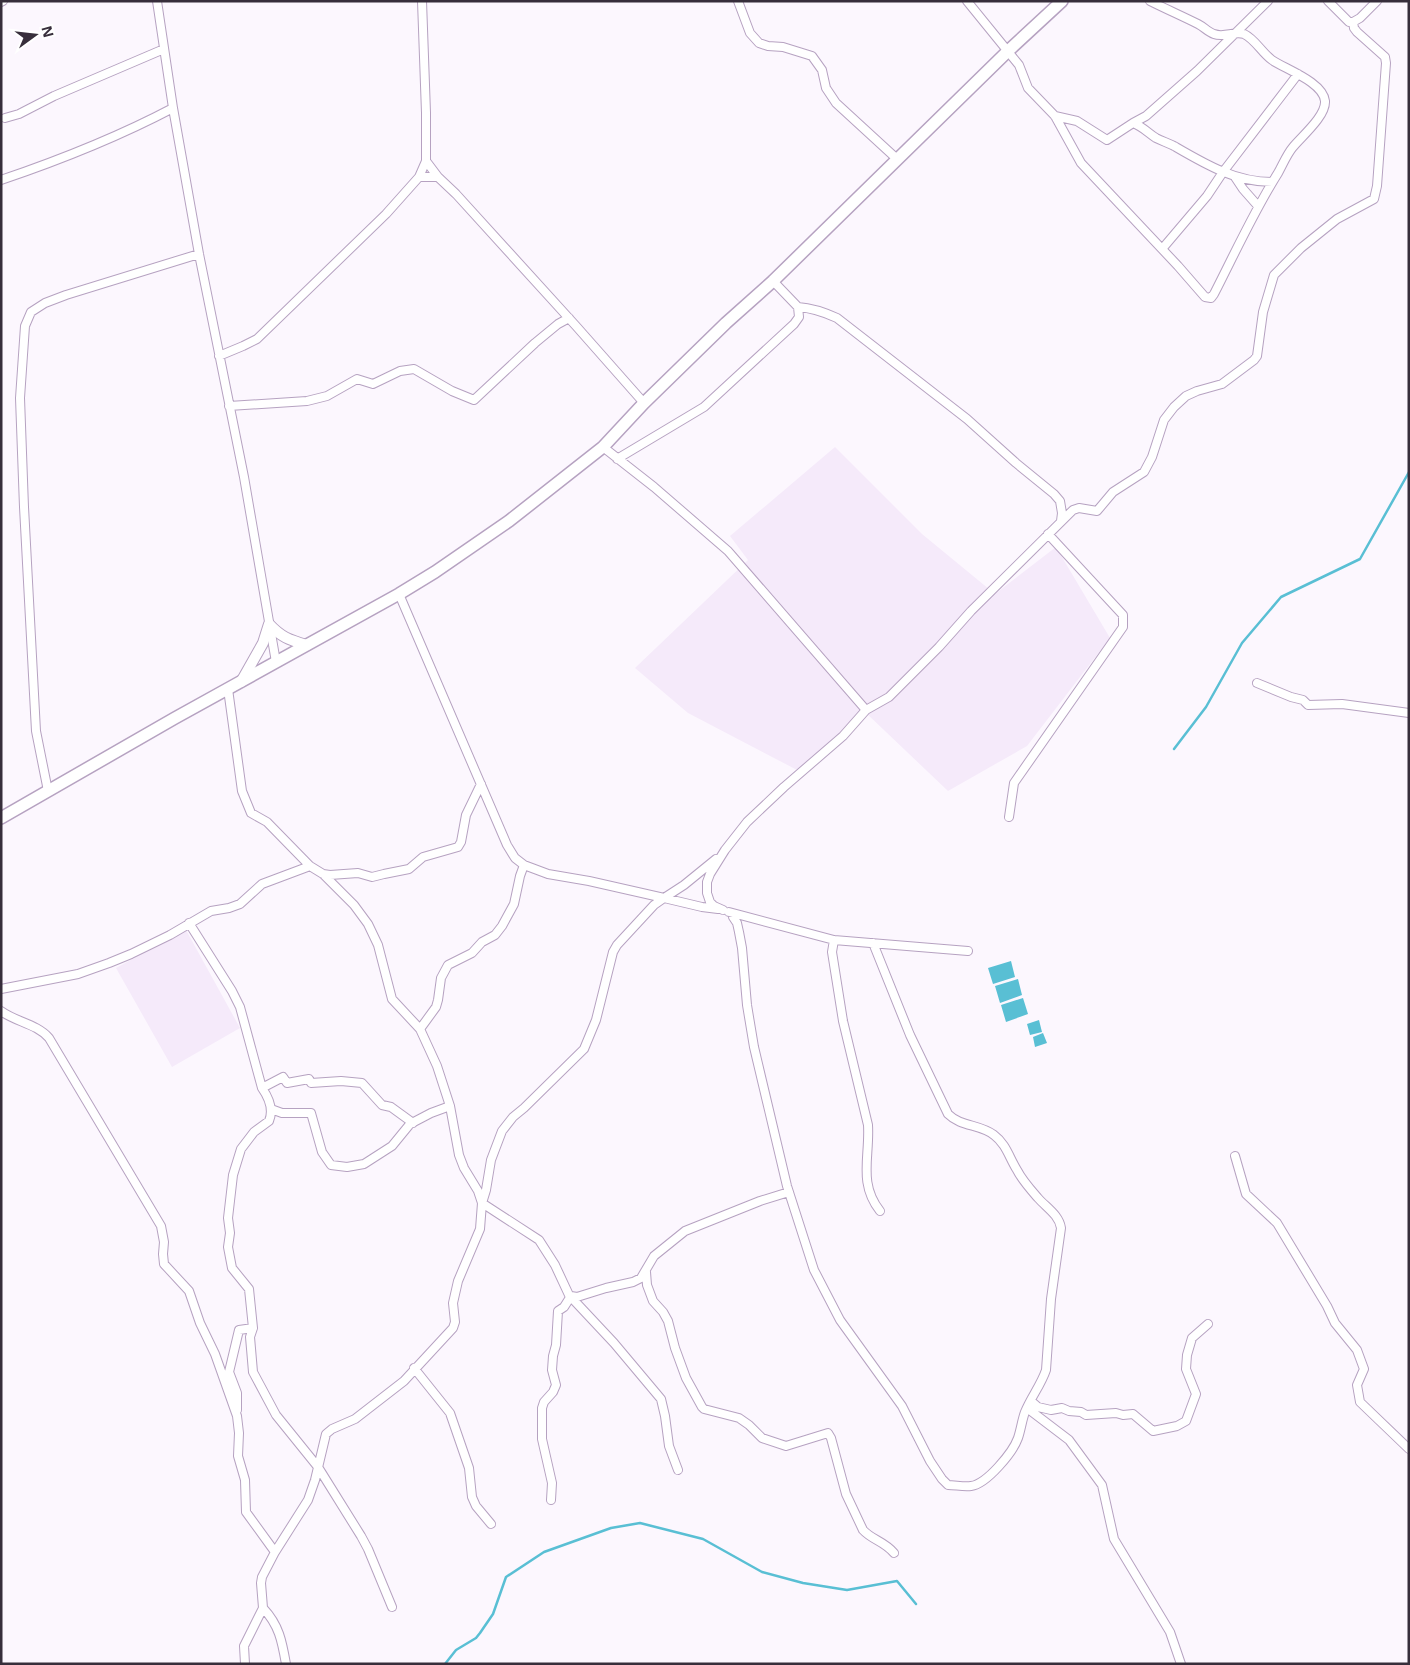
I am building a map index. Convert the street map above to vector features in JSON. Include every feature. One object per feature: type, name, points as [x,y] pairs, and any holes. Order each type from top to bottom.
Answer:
[{"type":"main road","points":[[1,818],[399,594],[509,522],[603,447],[644,403],[726,323],[773,281],[896,159],[1062,1]]},
{"type":"street","points":[[157,1],[173,108],[199,254],[244,477],[276,662]]},
{"type":"street","points":[[219,356],[257,339],[386,214],[419,177],[426,162],[422,1]]},
{"type":"street","points":[[738,1],[750,33],[759,43],[768,46],[784,47],[812,56],[822,70],[826,88],[836,103],[896,159]]},
{"type":"street","points":[[967,1],[1019,65],[1028,88],[1055,116],[1080,162],[1205,297],[1211,298],[1272,182],[1293,147],[1321,114],[1325,103],[1322,93],[1310,82],[1271,60],[1244,34],[1221,36],[1214,34],[1199,24],[1150,1]]},
{"type":"street","points":[[1055,116],[1077,121],[1107,140],[1146,116],[1197,70],[1268,1]]},
{"type":"street","points":[[1328,1],[1349,22],[1360,18],[1377,1]]},
{"type":"street","points":[[968,950],[834,940],[733,914],[714,906],[710,902],[707,893],[707,882],[725,850],[747,822],[843,736],[866,710],[889,697],[1061,521],[1075,509],[1097,511],[1113,492],[1144,472],[1152,457],[1164,420],[1174,407],[1186,396],[1222,384],[1254,360],[1257,356],[1264,312],[1274,275],[1302,248],[1337,219],[1374,199],[1377,186],[1386,63],[1385,57],[1357,32],[1353,22]]},
{"type":"street","points":[[5,118],[19,114],[54,96],[164,49]]},
{"type":"street","points":[[1162,249],[1207,196],[1223,172],[1298,74]]},
{"type":"street","points":[[1,180],[71,155],[140,125],[173,108]]},
{"type":"street","points":[[1134,123],[1140,125],[1155,138],[1223,172],[1235,177],[1272,182]]},
{"type":"street","points":[[426,162],[644,403]]},
{"type":"street","points":[[419,177],[438,177]]},
{"type":"street","points":[[1235,177],[1258,206]]},
{"type":"street","points":[[48,791],[36,732],[24,508],[20,398],[26,326],[31,312],[45,303],[199,254]]},
{"type":"street","points":[[617,459],[704,407],[794,324],[799,317],[798,307],[773,281]]},
{"type":"street","points":[[798,307],[822,311],[837,318],[967,419],[1054,494],[1060,501],[1061,521]]},
{"type":"street","points":[[229,406],[307,401],[327,396],[357,379],[372,384],[400,371],[414,369],[452,391],[474,400],[535,343],[558,324],[569,318]]},
{"type":"street","points":[[603,447],[654,487],[728,551],[866,710]]},
{"type":"street","points":[[1009,818],[1014,783],[1123,627],[1123,615],[1048,534]]},
{"type":"street","points":[[399,594],[507,845],[515,858],[524,865],[548,874],[723,910]]},
{"type":"street","points":[[269,624],[278,634],[289,640],[307,645]]},
{"type":"street","points":[[241,682],[260,650],[269,624]]},
{"type":"street","points":[[1257,682],[1291,697],[1303,700],[1308,705],[1342,704],[1409,713]]},
{"type":"street","points":[[228,689],[242,791],[248,808],[251,813],[267,822],[310,866],[323,874],[354,905],[368,924],[378,945],[392,999],[420,1030],[437,1066],[450,1106],[459,1155],[464,1168],[478,1191],[482,1203],[544,1245],[569,1294],[614,1343],[661,1399],[669,1446],[678,1470]]},
{"type":"street","points":[[323,874],[358,873],[376,876],[409,869],[423,857],[458,847],[461,842],[466,815],[481,784]]},
{"type":"street","points":[[245,1664],[244,1646],[263,1608],[262,1576],[308,1500],[327,1432],[355,1420],[404,1381],[453,1328],[455,1322],[453,1303],[458,1281],[480,1229],[482,1203],[491,1160],[502,1131],[513,1117],[584,1049],[596,1020],[613,952],[617,945],[654,905],[691,880],[725,850]]},
{"type":"street","points":[[420,1030],[436,1007],[441,978],[448,965],[472,953],[482,942],[495,935],[502,926],[514,904],[524,865]]},
{"type":"street","points":[[1,989],[78,974],[131,954],[170,935],[210,911],[240,904],[262,884],[310,866]]},
{"type":"street","points":[[733,914],[733,918],[737,923],[742,948],[747,1006],[754,1047],[789,1192],[814,1270],[840,1320],[902,1406],[930,1461],[942,1479],[948,1485],[970,1487],[983,1481],[991,1474],[1016,1444],[1029,1405],[1043,1379],[1046,1370],[1051,1299],[1061,1228],[1060,1221],[1027,1184],[1002,1142],[992,1133],[955,1121],[948,1114],[910,1035],[873,943]]},
{"type":"street","points":[[190,923],[240,1007],[262,1088],[271,1109],[269,1121],[254,1132],[241,1149],[233,1175],[228,1218],[230,1233],[229,1258],[232,1268],[249,1289],[253,1328],[250,1337],[253,1372],[276,1415],[318,1467],[368,1549],[392,1607]]},
{"type":"street","points":[[834,940],[832,952],[843,1021],[868,1125],[866,1178],[870,1194],[880,1211]]},
{"type":"street","points":[[1,1011],[38,1028],[49,1038],[128,1174],[161,1226],[164,1242],[164,1264],[189,1291],[200,1323],[215,1354],[237,1416]]},
{"type":"street","points":[[262,1088],[283,1077],[287,1083],[309,1079],[311,1083],[340,1081],[362,1083],[382,1105],[391,1107],[414,1123]]},
{"type":"street","points":[[271,1109],[282,1114],[311,1113],[322,1152],[331,1165],[347,1167],[364,1164],[392,1146],[410,1124],[450,1106]]},
{"type":"street","points":[[1235,1156],[1246,1194],[1277,1223],[1327,1306],[1335,1323],[1356,1350],[1364,1369],[1357,1384],[1360,1402],[1409,1449]]},
{"type":"street","points":[[571,1296],[577,1297],[633,1282],[641,1278],[646,1272],[654,1256],[685,1231],[760,1201],[789,1192]]},
{"type":"street","points":[[646,1272],[647,1284],[653,1301],[668,1321],[686,1378],[702,1407],[739,1418],[749,1425],[758,1436],[786,1446],[828,1433],[846,1494],[863,1530],[868,1535],[882,1541],[894,1553]]},
{"type":"street","points":[[551,1500],[552,1483],[542,1439],[542,1408],[544,1402],[554,1392],[556,1386],[552,1370],[552,1356],[556,1345],[558,1311],[564,1307],[571,1296]]},
{"type":"street","points":[[1029,1405],[1048,1410],[1062,1408],[1088,1415],[1116,1413],[1123,1416],[1133,1414],[1154,1431],[1177,1426],[1187,1419],[1196,1394],[1186,1369],[1191,1341],[1193,1336],[1208,1324]]},
{"type":"street","points":[[253,1328],[239,1330],[229,1372],[237,1392],[238,1456],[245,1480],[246,1512],[275,1552]]},
{"type":"street","points":[[414,1368],[450,1413],[469,1468],[472,1497],[476,1506],[491,1524]]},
{"type":"street","points":[[1029,1405],[1069,1440],[1102,1485],[1114,1539],[1170,1632],[1181,1664]]},
{"type":"street","points":[[263,1608],[272,1617],[281,1636],[286,1664]]},
{"type":"shaded area","points":[[835,447],[922,534],[995,594],[1056,547],[1110,638],[1027,746],[948,791],[864,711],[799,771],[688,713],[635,668],[748,560],[730,536]]},
{"type":"shaded area","points":[[186,930],[240,1028],[172,1067],[116,968]]},
{"type":"water","points":[[1011,961],[1015,977],[993,984],[988,968]]},
{"type":"water","points":[[1018,979],[1022,995],[1000,1003],[995,986]]},
{"type":"water","points":[[1023,998],[1028,1014],[1006,1022],[1001,1005]]},
{"type":"water","points":[[1039,1020],[1042,1032],[1030,1035],[1027,1024]]},
{"type":"water","points":[[1043,1033],[1047,1043],[1035,1047],[1033,1037]]},
{"type":"waterway","points":[[1174,749],[1206,707],[1242,643],[1281,597],[1360,559],[1409,472]]},
{"type":"waterway","points":[[445,1664],[456,1650],[476,1638],[480,1633],[493,1614],[506,1577],[544,1552],[611,1528],[640,1523],[703,1539],[762,1572],[803,1583],[847,1590],[897,1581],[916,1604]]}]
